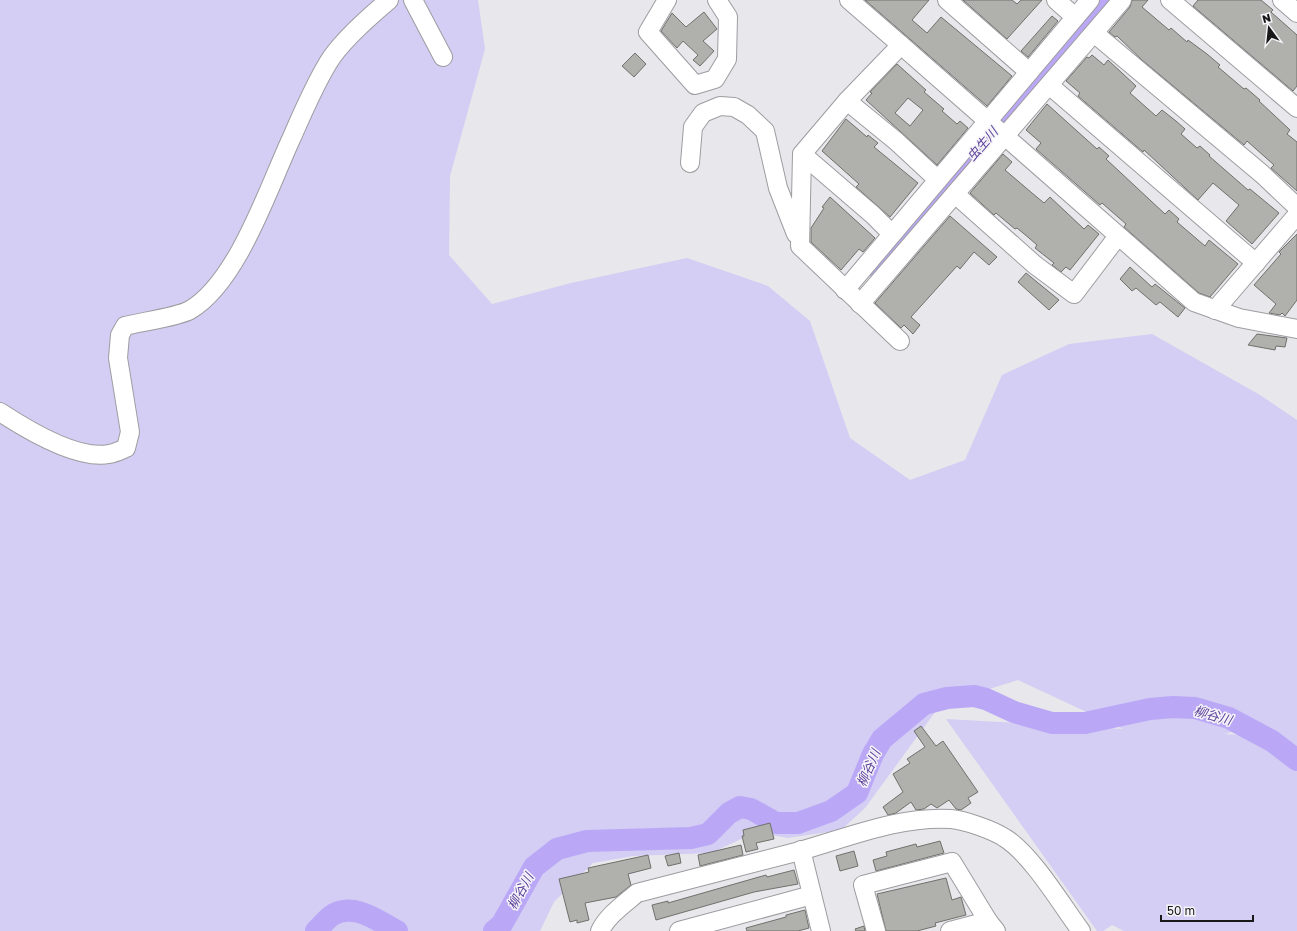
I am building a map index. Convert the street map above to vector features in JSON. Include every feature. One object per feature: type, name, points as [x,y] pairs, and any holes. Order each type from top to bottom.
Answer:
[{"type":"street","points":[[0,412],[45,440],[83,452],[108,454],[126,448],[130,432],[118,358],[120,335],[125,326],[189,311],[204,299],[223,278],[243,246],[274,183],[291,138],[328,62],[351,36],[389,0]]},
{"type":"street","points":[[413,0],[442,57]]},
{"type":"street","points":[[667,0],[648,32],[695,85],[715,79],[727,60],[728,17],[717,0]]},
{"type":"street","points":[[849,0],[1194,302],[1239,318],[1297,329]]},
{"type":"street","points":[[947,0],[1029,72]]},
{"type":"street","points":[[1056,0],[1075,17]]},
{"type":"street","points":[[845,290],[1090,0]]},
{"type":"street","points":[[860,304],[1122,0]]},
{"type":"street","points":[[1170,0],[1297,108]]},
{"type":"street","points":[[1282,0],[1297,13]]},
{"type":"street","points":[[1094,33],[1262,174],[1297,207]]},
{"type":"street","points":[[800,246],[802,154],[847,101],[901,45]]},
{"type":"street","points":[[1049,85],[1256,263]]},
{"type":"street","points":[[847,101],[896,141],[938,180]]},
{"type":"street","points":[[690,163],[693,128],[703,113],[720,106],[734,107],[748,115],[765,131],[778,188],[790,216],[800,246],[900,341]]},
{"type":"street","points":[[802,154],[873,215],[892,234]]},
{"type":"street","points":[[955,194],[1035,265],[1074,294],[1118,236]]},
{"type":"street","points":[[1215,310],[1297,215]]},
{"type":"street","points":[[600,931],[602,926],[620,907],[637,893],[801,850],[889,825],[952,819],[1004,837],[1023,853],[1081,931]]},
{"type":"street","points":[[801,850],[821,931]]},
{"type":"street","points":[[876,931],[863,884],[952,862],[992,926],[950,931]]},
{"type":"street","points":[[679,931],[812,895]]},
{"type":"shaded area","points":[[0,0],[478,0],[485,49],[450,176],[449,255],[492,304],[571,283],[687,258],[768,286],[810,321],[850,438],[910,480],[965,460],[1002,375],[1069,344],[1152,334],[1260,395],[1297,420],[1297,931],[1124,931],[1112,925],[1103,931],[1097,931],[946,719],[1123,729],[1018,680],[941,704],[865,808],[841,830],[788,838],[756,832],[711,853],[633,856],[593,863],[554,902],[540,931],[0,931]],"holes":[[[1242,729],[1255,736],[1225,734]]]},
{"type":"building","points":[[865,0],[929,0],[912,20],[927,33],[941,17],[1012,76],[987,106]]},
{"type":"building","points":[[963,0],[1012,0],[1017,4],[1021,0],[1042,0],[1007,39]]},
{"type":"building","points":[[1132,0],[1148,0],[1142,7],[1169,30],[1171,28],[1187,42],[1188,40],[1207,54],[1220,65],[1218,67],[1244,89],[1246,88],[1260,100],[1259,101],[1290,130],[1287,134],[1297,142],[1297,191],[1271,168],[1274,165],[1247,141],[1244,145],[1142,60],[1117,36],[1115,37],[1109,32],[1130,7]]},
{"type":"building","points":[[1198,0],[1261,0],[1273,10],[1271,12],[1297,35],[1297,86],[1293,91],[1193,6]]},
{"type":"building","points":[[704,12],[717,29],[703,41],[714,51],[700,66],[693,60],[698,55],[683,41],[677,48],[661,31],[672,13],[686,27]]},
{"type":"building","points":[[1052,16],[1058,21],[1028,57],[1021,51]]},
{"type":"building","points":[[635,53],[646,64],[634,77],[622,66]]},
{"type":"building","points":[[1092,55],[1104,65],[1108,60],[1136,86],[1130,93],[1156,116],[1162,110],[1176,121],[1185,129],[1181,134],[1197,148],[1200,146],[1210,155],[1209,156],[1248,190],[1250,189],[1279,213],[1252,244],[1226,221],[1239,205],[1213,183],[1198,200],[1144,150],[1143,152],[1078,96],[1080,93],[1066,81],[1087,57],[1089,58]]},
{"type":"building","points":[[897,64],[926,90],[924,92],[944,109],[942,111],[957,124],[960,121],[968,128],[937,165],[866,100],[872,93],[870,92]],"holes":[[[908,98],[923,110],[910,126],[895,113]]]},
{"type":"building","points":[[1047,104],[1097,149],[1099,147],[1109,156],[1106,159],[1165,214],[1169,210],[1179,219],[1177,222],[1205,246],[1209,240],[1238,264],[1210,297],[1199,293],[1124,227],[1126,224],[1102,203],[1100,205],[1036,149],[1041,143],[1026,130]]},
{"type":"building","points":[[846,119],[867,137],[868,135],[878,143],[874,147],[918,183],[890,217],[856,187],[859,184],[822,151]]},
{"type":"building","points":[[1003,154],[1012,162],[1005,170],[1044,203],[1050,197],[1084,229],[1088,225],[1099,234],[1070,270],[1066,267],[1061,272],[1052,265],[1054,263],[1035,248],[1037,245],[1029,238],[1017,228],[1015,229],[996,213],[994,215],[970,193]]},
{"type":"building","points":[[830,197],[875,238],[863,252],[859,249],[841,270],[811,242],[811,228],[824,208],[822,207]]},
{"type":"building","points":[[950,216],[997,257],[989,265],[974,252],[960,269],[957,266],[911,317],[920,325],[913,334],[904,325],[901,328],[875,303]]},
{"type":"building","points":[[1297,234],[1297,300],[1285,316],[1282,313],[1280,315],[1269,313],[1276,304],[1254,285],[1281,254],[1279,252]]},
{"type":"building","points":[[1130,267],[1152,287],[1155,284],[1185,308],[1178,317],[1160,302],[1156,305],[1136,288],[1132,291],[1120,279]]},
{"type":"building","points":[[1026,273],[1059,300],[1049,310],[1018,282]]},
{"type":"building","points":[[1257,334],[1287,338],[1285,347],[1276,346],[1275,350],[1248,345]]},
{"type":"building","points":[[921,726],[936,746],[943,741],[978,792],[968,798],[971,803],[961,810],[956,809],[949,800],[937,808],[931,804],[924,809],[916,810],[911,802],[896,813],[888,815],[883,807],[903,792],[893,774],[910,763],[907,759],[925,747],[914,731]]},
{"type":"building","points":[[770,823],[774,839],[756,843],[758,849],[746,852],[742,836],[744,836],[743,830]]},
{"type":"building","points":[[940,841],[944,853],[876,871],[873,860],[887,856],[886,852],[916,844],[917,847]]},
{"type":"building","points":[[741,845],[743,855],[700,866],[698,855]]},
{"type":"building","points":[[854,851],[858,866],[840,871],[836,856]]},
{"type":"building","points":[[679,853],[681,863],[668,866],[665,856]]},
{"type":"building","points":[[648,855],[651,868],[628,874],[631,885],[616,897],[585,903],[589,920],[577,923],[577,920],[570,922],[559,879],[589,872],[588,868]]},
{"type":"building","points":[[794,870],[798,884],[754,892],[656,920],[652,905],[668,901],[668,903],[766,875],[767,877]]},
{"type":"building","points":[[946,878],[952,900],[961,897],[966,915],[935,923],[936,926],[917,931],[886,931],[877,894]]},
{"type":"building","points":[[805,910],[809,928],[798,931],[747,931],[746,928],[786,917],[786,915]]},
{"type":"building","points":[[864,926],[865,931],[856,931],[855,929]]},
{"type":"waterway","name":"虫生川","points":[[876,267],[1106,0]]},
{"type":"waterway","name":"柳谷川","points":[[494,931],[502,924],[534,867],[557,849],[587,841],[691,838],[708,834],[729,813],[740,807],[751,809],[776,823],[798,823],[831,811],[857,793],[873,754],[882,739],[924,704],[947,698],[974,696],[986,699],[1014,712],[1052,723],[1085,723],[1150,709],[1173,707],[1195,708],[1229,718],[1272,741],[1297,760]]},
{"type":"waterway","name":"柳谷川","points":[[316,931],[331,916],[339,912],[348,911],[365,914],[397,931]]}]
